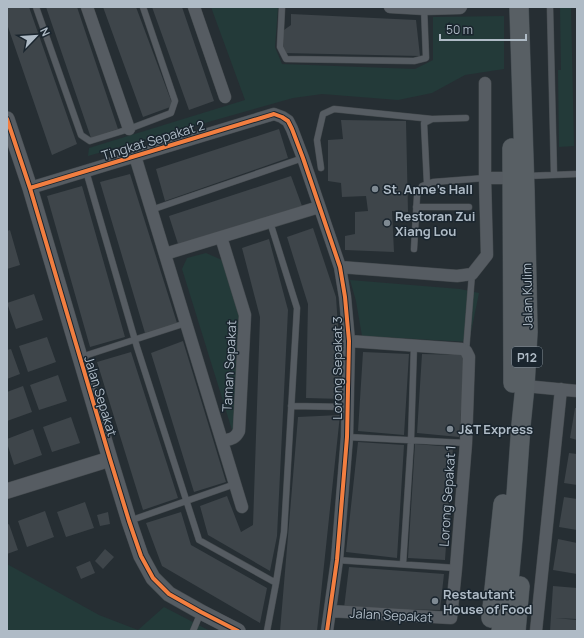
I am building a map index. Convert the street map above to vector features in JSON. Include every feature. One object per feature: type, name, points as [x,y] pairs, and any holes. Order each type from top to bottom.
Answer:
[{"type":"main road","name":"Jalan Kulim","points":[[492,627],[509,582],[528,332],[508,7]]},
{"type":"main road","name":"Jalan Kulim","points":[[492,627],[507,467],[513,370],[518,177],[519,7]]},
{"type":"main road","points":[[513,538],[522,576],[519,592],[516,631]]},
{"type":"street","points":[[87,7],[129,129]]},
{"type":"street","points":[[194,7],[225,97]]},
{"type":"street","points":[[390,7],[461,7]]},
{"type":"street","points":[[340,267],[457,276],[472,274],[487,255],[485,83]]},
{"type":"street","name":"Tingkat Sepakat 2","points":[[30,188],[274,114],[282,117]]},
{"type":"street","name":"Lorong Sepakat 3","points":[[282,117],[288,121],[304,158],[340,267],[345,297],[349,341],[347,437],[337,560],[327,631]]},
{"type":"street","name":"Jalan Sepakat","points":[[7,119],[30,188],[128,521],[141,556],[153,578],[169,594],[238,631]]},
{"type":"street","name":"Taman Sepakat","points":[[135,156],[242,507]]},
{"type":"street","points":[[485,178],[518,177]]},
{"type":"street","points":[[165,254],[319,207]]},
{"type":"street","name":"Taman Sepakat","points":[[221,237],[245,315],[240,431],[233,439],[222,441]]},
{"type":"street","points":[[349,341],[462,349],[466,351]]},
{"type":"street","name":"Lorong Sepakat 1","points":[[451,618],[466,443],[469,357],[466,351]]},
{"type":"street","points":[[525,386],[577,391]]},
{"type":"street","points":[[536,631],[561,389]]},
{"type":"street","points":[[7,491],[110,459]]},
{"type":"street","name":"Jalan Sepakat","points":[[330,611],[451,618]]},
{"type":"lane","points":[[36,7],[80,135],[90,142],[171,113],[175,101],[143,7]]},
{"type":"lane","points":[[282,7],[280,47],[286,58],[414,61],[426,58],[424,8]]},
{"type":"lane","points":[[550,7],[554,175]]},
{"type":"lane","points":[[321,168],[317,140],[323,114],[334,109],[432,119],[466,118]]},
{"type":"lane","points":[[427,184],[424,123],[432,119]]},
{"type":"lane","points":[[152,210],[304,158]]},
{"type":"lane","points":[[86,171],[135,339],[199,540],[276,583]]},
{"type":"lane","points":[[518,177],[577,174]]},
{"type":"lane","points":[[414,249],[417,196],[422,186],[433,182],[485,178]]},
{"type":"lane","points":[[416,207],[469,206]]},
{"type":"lane","points":[[267,631],[284,532],[298,308],[270,222]]},
{"type":"lane","points":[[466,351],[472,274]]},
{"type":"lane","points":[[79,357],[186,323]]},
{"type":"lane","points":[[403,564],[411,440],[414,345]]},
{"type":"lane","points":[[292,406],[348,407]]},
{"type":"lane","points":[[347,437],[466,443]]},
{"type":"lane","points":[[128,521],[235,484]]},
{"type":"lane","points":[[337,560],[456,568]]},
{"type":"lane","points":[[193,631],[201,612]]},
{"type":"green space","points":[[211,7],[278,8],[275,47],[282,64],[415,69],[433,60],[433,17],[504,16],[504,69],[465,75],[432,93],[398,100],[322,94],[293,98],[88,156],[89,148],[245,100]]},
{"type":"green space","points":[[560,7],[571,7],[574,146],[559,147],[558,70],[561,70]]},
{"type":"green space","points":[[206,253],[222,260],[240,316],[237,427],[232,430],[182,269],[187,258]]},
{"type":"green space","points":[[350,280],[460,289],[479,293],[469,342],[362,336],[356,301]]},
{"type":"green space","points":[[7,564],[99,615],[138,630],[164,607],[210,631],[7,631]]},
{"type":"building","points":[[7,7],[29,7],[77,144],[52,155],[7,24]]},
{"type":"building","points":[[46,7],[77,7],[118,129],[91,138]]},
{"type":"building","points":[[103,7],[136,7],[173,106],[143,117]]},
{"type":"building","points":[[152,7],[182,7],[214,101],[189,110]]},
{"type":"building","points":[[291,14],[416,20],[420,56],[283,53],[284,30],[291,25]]},
{"type":"building","name":"St. Anne's Hall","points":[[341,120],[406,121],[408,212],[392,211],[394,252],[345,250],[345,236],[355,234],[355,212],[368,211],[366,196],[342,197],[341,183],[328,181],[328,140],[343,139]]},
{"type":"building","points":[[279,129],[288,158],[165,201],[156,169]]},
{"type":"building","points":[[130,174],[177,323],[145,333],[100,182]]},
{"type":"building","points":[[291,176],[302,206],[179,247],[169,216]]},
{"type":"building","points":[[82,186],[125,337],[90,347],[47,196]]},
{"type":"building","points":[[313,228],[336,297],[343,399],[306,398],[308,304],[287,237]]},
{"type":"building","points":[[10,230],[20,265],[7,269],[7,231]]},
{"type":"building","points":[[269,239],[288,310],[277,536],[270,571],[208,535],[200,506],[227,496],[241,532],[253,525],[260,317],[242,248]]},
{"type":"building","points":[[34,294],[43,320],[16,329],[7,303]]},
{"type":"building","points":[[47,337],[56,362],[28,372],[19,346]]},
{"type":"building","points":[[183,341],[226,482],[194,492],[151,353]]},
{"type":"building","points":[[11,349],[20,374],[7,379],[7,350]]},
{"type":"building","points":[[131,352],[178,498],[143,510],[97,362]]},
{"type":"building","points":[[363,352],[409,354],[404,435],[358,431]]},
{"type":"building","points":[[422,354],[465,355],[459,437],[417,433]]},
{"type":"building","points":[[58,375],[67,401],[39,410],[30,385]]},
{"type":"building","points":[[23,386],[32,412],[7,421],[7,392]]},
{"type":"building","points":[[575,408],[577,408],[577,440],[570,438]]},
{"type":"building","points":[[340,415],[317,631],[280,631],[298,417]]},
{"type":"building","points":[[71,417],[80,443],[52,452],[43,427]]},
{"type":"building","points":[[33,429],[42,455],[14,465],[7,439]]},
{"type":"building","points":[[358,442],[404,445],[397,558],[346,552]]},
{"type":"building","points":[[415,444],[453,447],[445,560],[408,558]]},
{"type":"building","points":[[569,453],[577,454],[577,485],[564,483]]},
{"type":"building","points":[[564,497],[577,499],[577,530],[559,527]]},
{"type":"building","points":[[85,502],[94,528],[66,537],[57,512]]},
{"type":"building","points":[[45,511],[54,537],[27,547],[18,521]]},
{"type":"building","points":[[108,512],[110,524],[100,526],[97,515]]},
{"type":"building","points":[[181,512],[191,545],[267,588],[260,623],[162,566],[146,523]]},
{"type":"building","points":[[9,524],[18,550],[7,554],[7,525]]},
{"type":"building","points":[[558,539],[577,543],[577,574],[553,570]]},
{"type":"building","points":[[105,549],[114,557],[103,569],[95,561]]},
{"type":"building","points":[[90,561],[95,573],[81,579],[76,567]]},
{"type":"building","points":[[349,567],[444,574],[440,610],[344,608]]},
{"type":"building","points":[[553,586],[577,588],[577,619],[555,618],[577,620],[577,631],[550,631]]},
{"type":"cycle path","points":[[30,188],[274,114],[288,121],[303,158],[340,267],[345,297],[349,341],[347,437],[337,560],[327,631]]},
{"type":"cycle path","points":[[7,119],[30,188],[110,459],[141,556],[153,578],[169,594],[238,631]]},
{"type":"place","name":"St. Anne's Hall","points":[[375,189]]},
{"type":"place","name":"Restoran Zui Xiang Lou","points":[[387,223]]},
{"type":"place","name":"J&T Express","points":[[450,429]]},
{"type":"place","name":"Restautant House of Food","points":[[435,601]]}]
